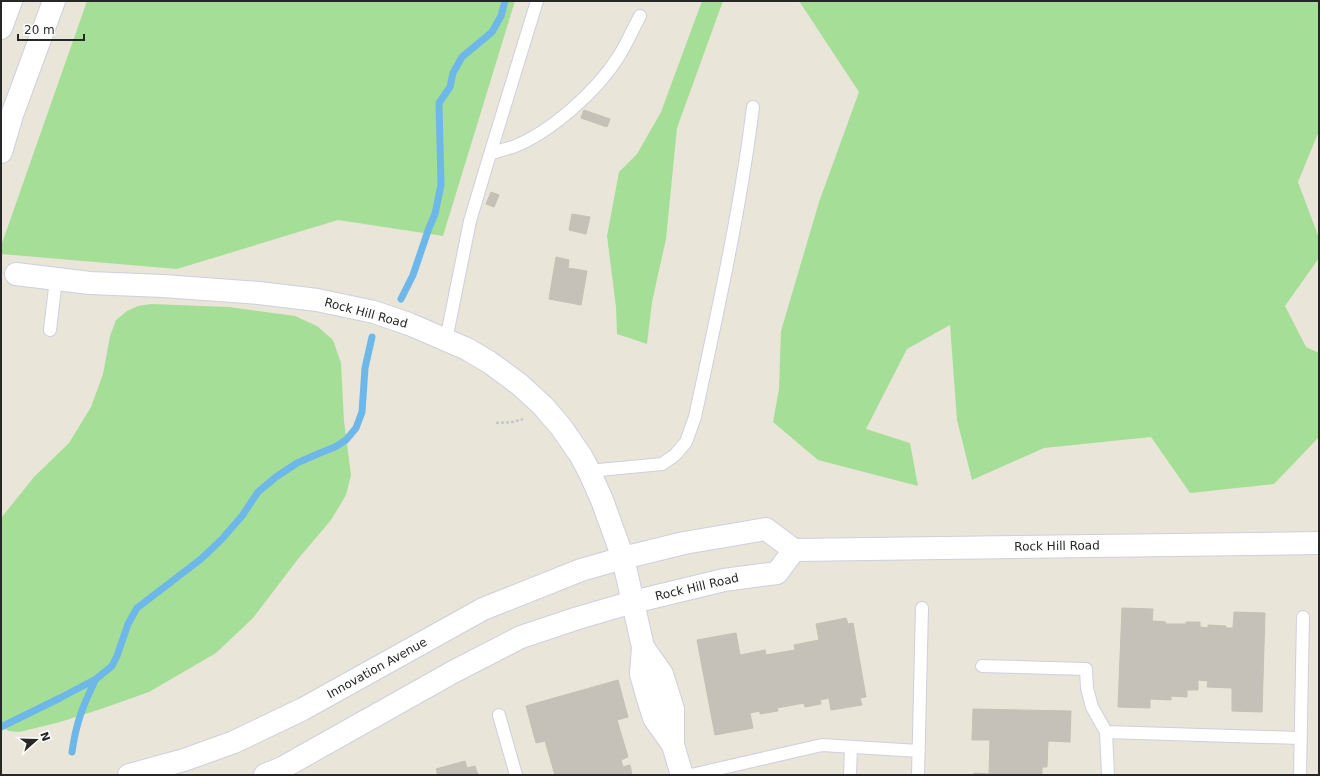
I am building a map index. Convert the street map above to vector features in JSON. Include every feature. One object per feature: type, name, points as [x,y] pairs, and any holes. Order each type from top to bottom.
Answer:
[{"type":"street","points":[[1,28],[11,1]]},
{"type":"street","points":[[1,152],[12,115],[54,1]]},
{"type":"street","name":"Rock Hill Road","points":[[16,274],[90,283],[163,286],[258,293],[316,300],[374,312],[410,324],[467,349],[489,362],[519,384],[543,406],[561,427],[581,456],[602,500],[623,558],[633,602],[724,580],[777,573],[794,550],[1319,543]]},
{"type":"street","points":[[623,558],[684,543],[766,529],[794,550]]},
{"type":"street","name":"Innovation Avenue","points":[[129,775],[184,760],[234,742],[303,708],[483,609],[580,570],[623,558]]},
{"type":"street","points":[[265,775],[282,768],[440,679],[521,638],[578,618],[633,602],[643,647],[662,674],[673,709],[673,745],[682,775]]},
{"type":"lane","points":[[446,340],[470,221],[537,1]]},
{"type":"lane","points":[[490,154],[513,146],[532,137],[556,122],[590,93],[618,57],[640,16]]},
{"type":"lane","points":[[589,471],[662,464],[675,455],[686,442],[695,417],[731,247],[746,165],[753,107]]},
{"type":"lane","points":[[50,330],[56,279]]},
{"type":"lane","points":[[918,775],[922,608]]},
{"type":"lane","points":[[1300,775],[1303,617]]},
{"type":"lane","points":[[982,666],[1086,669],[1086,688],[1092,707],[1106,732],[1108,775]]},
{"type":"lane","points":[[499,715],[516,775]]},
{"type":"lane","points":[[1106,732],[1300,738]]},
{"type":"lane","points":[[691,775],[822,745],[919,750]]},
{"type":"lane","points":[[850,775],[851,747]]},
{"type":"green space","points":[[87,1],[515,1],[443,236],[338,220],[177,269],[1,254],[1,246]]},
{"type":"green space","points":[[702,1],[723,1],[677,128],[666,239],[652,302],[647,344],[617,334],[616,307],[607,236],[619,172],[637,154],[661,112]]},
{"type":"green space","points":[[799,1],[1319,1],[1319,131],[1298,182],[1319,238],[1319,258],[1285,306],[1306,347],[1319,353],[1319,437],[1274,484],[1190,493],[1151,437],[1044,448],[972,480],[957,420],[950,325],[907,349],[866,429],[910,443],[918,486],[818,460],[773,422],[779,389],[781,331],[819,202],[859,92]]},
{"type":"green space","points":[[151,304],[229,307],[295,316],[317,326],[333,340],[341,363],[344,421],[351,475],[346,495],[331,520],[298,559],[253,618],[216,653],[149,692],[60,722],[19,732],[9,731],[1,727],[1,518],[34,477],[69,443],[91,407],[103,374],[110,336],[116,320],[127,311],[138,306]]},
{"type":"building","points":[[584,110],[610,119],[607,127],[581,118]]},
{"type":"building","points":[[491,192],[499,195],[494,207],[486,204]]},
{"type":"building","points":[[572,214],[590,217],[586,234],[569,230]]},
{"type":"building","points":[[556,257],[569,260],[568,268],[587,271],[581,305],[549,299]]},
{"type":"building","points":[[1122,608],[1153,609],[1152,621],[1166,622],[1165,624],[1200,622],[1200,627],[1208,628],[1208,625],[1233,628],[1234,612],[1265,613],[1262,712],[1232,711],[1232,688],[1207,687],[1208,681],[1198,680],[1198,690],[1187,690],[1187,697],[1171,696],[1171,700],[1150,699],[1150,708],[1118,707]]},
{"type":"building","points":[[846,618],[848,624],[853,623],[866,697],[860,698],[862,705],[831,710],[829,698],[820,700],[821,704],[805,707],[804,703],[777,708],[778,711],[760,714],[760,711],[750,713],[753,728],[715,735],[697,640],[736,633],[740,655],[765,650],[766,655],[795,650],[794,645],[819,640],[816,624]]},
{"type":"building","points":[[618,680],[628,717],[617,720],[628,757],[621,760],[623,767],[630,765],[632,775],[555,775],[545,741],[536,743],[526,706]]},
{"type":"building","points":[[973,709],[1071,711],[1070,742],[1048,741],[1047,767],[1042,767],[1042,775],[974,775],[974,773],[989,774],[990,740],[972,740]]},
{"type":"building","points":[[465,761],[467,768],[475,766],[478,775],[438,775],[436,769]]},
{"type":"waterway","points":[[401,299],[413,275],[435,214],[441,185],[439,103],[450,87],[453,73],[462,57],[492,32],[501,16],[505,1]]},
{"type":"waterway","points":[[1,727],[96,679],[112,666],[128,624],[137,608],[201,559],[222,539],[242,516],[258,492],[276,477],[297,463],[335,447],[346,440],[356,428],[362,412],[365,368],[372,337]]},
{"type":"waterway","points":[[72,752],[81,714],[96,679]]}]
